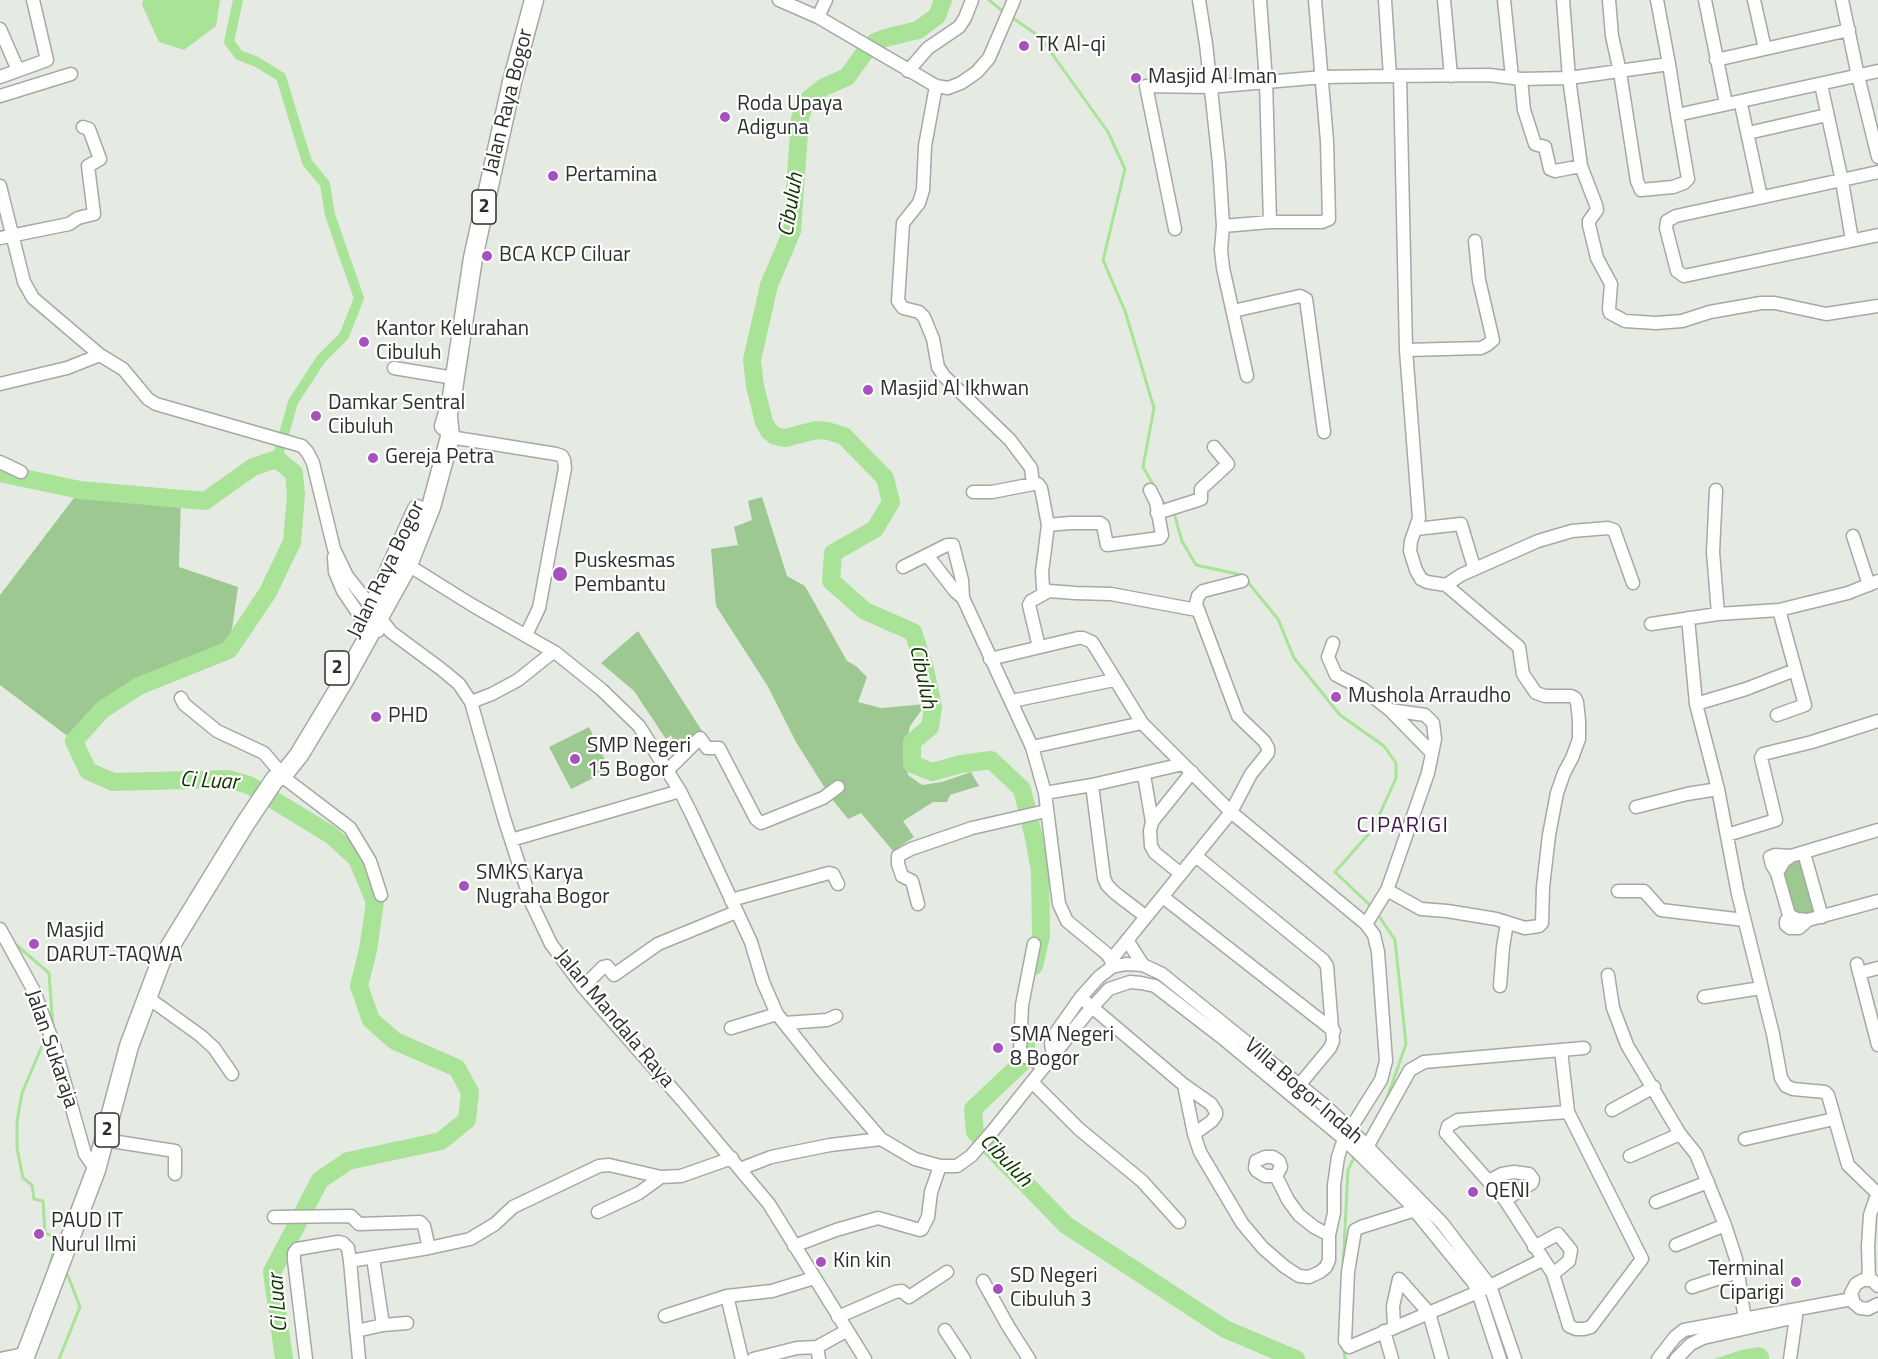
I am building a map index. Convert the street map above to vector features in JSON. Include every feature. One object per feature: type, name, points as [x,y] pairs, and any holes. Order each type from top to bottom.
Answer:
[{"type":"highway","name":"Jalan Raya Bogor","points":[[372,620],[408,565],[431,507],[450,437],[448,417],[473,258],[509,93],[534,0]]},
{"type":"highway","name":"Jalan Raya Bogor","points":[[277,776],[299,755],[323,716],[372,620],[423,496],[440,434],[448,417]]},
{"type":"highway","name":"2","points":[[25,1357],[96,1170],[129,1046],[161,961],[277,776]]},
{"type":"street","points":[[0,77],[47,60],[33,0]]},
{"type":"street","points":[[779,0],[818,17],[936,86],[953,88],[976,72],[989,58],[1014,1]]},
{"type":"street","points":[[818,17],[826,0]]},
{"type":"street","points":[[908,71],[928,48],[959,27],[972,0]]},
{"type":"street","points":[[1199,0],[1219,163],[1223,268],[1247,376]]},
{"type":"street","points":[[1260,0],[1266,81],[1270,222]]},
{"type":"street","points":[[1223,226],[1270,222],[1322,222],[1329,219],[1323,78],[1315,0]]},
{"type":"street","points":[[1385,0],[1395,76],[1406,350],[1419,511],[1410,551],[1419,576],[1427,582],[1446,585],[1519,647],[1523,674],[1536,693],[1545,696],[1571,696],[1577,702],[1579,739],[1557,794],[1549,835],[1543,887],[1542,923],[1536,927],[1525,928],[1496,919],[1421,909],[1387,890]]},
{"type":"street","points":[[1444,0],[1451,76]]},
{"type":"street","points":[[1504,0],[1517,78],[1535,144],[1545,147],[1550,169],[1555,171],[1581,166]]},
{"type":"street","points":[[1563,0],[1569,78],[1581,166],[1595,198],[1597,210],[1589,221],[1589,225],[1597,258],[1611,284],[1609,309],[1612,315],[1637,323],[1665,323],[1768,302],[1817,313],[1833,314],[1878,306]]},
{"type":"street","points":[[1609,0],[1612,36],[1641,190],[1673,187],[1688,180],[1657,0]]},
{"type":"street","points":[[1705,0],[1726,104]]},
{"type":"street","points":[[1754,0],[1765,49]]},
{"type":"street","points":[[1842,0],[1878,157]]},
{"type":"street","points":[[0,29],[18,70]]},
{"type":"street","points":[[1716,60],[1849,30]]},
{"type":"street","points":[[1175,230],[1146,86],[1210,87],[1266,81],[1395,76],[1489,75],[1517,78],[1569,78],[1669,63]]},
{"type":"street","points":[[1677,115],[1878,71]]},
{"type":"street","points":[[0,96],[71,74]]},
{"type":"street","points":[[936,86],[925,146],[923,190],[919,203],[903,224],[898,301],[903,308],[919,312],[924,317],[933,339],[938,367],[944,376],[1010,440],[1031,468],[1033,484]]},
{"type":"street","points":[[1821,90],[1842,182],[1852,240]]},
{"type":"street","points":[[1742,109],[1761,197]]},
{"type":"street","points":[[1748,133],[1827,115]]},
{"type":"street","points":[[0,238],[69,224],[78,218],[94,214],[88,166],[99,159],[89,129],[83,127]]},
{"type":"street","points":[[1878,172],[1842,182],[1676,216],[1667,221],[1667,233],[1679,274],[1687,276],[1878,235]]},
{"type":"street","name":"Jalan Mandala Raya","points":[[0,186],[24,282],[33,298],[100,355],[123,369],[148,399],[156,404],[302,446],[313,463],[334,552],[372,620],[441,669],[459,684],[471,702],[531,902],[551,944],[583,987],[770,1204],[865,1359]]},
{"type":"street","points":[[1406,350],[1481,348],[1493,340],[1479,280],[1475,241]]},
{"type":"street","points":[[1233,311],[1300,296],[1306,298],[1324,432]]},
{"type":"street","points":[[0,384],[67,368],[100,355]]},
{"type":"street","points":[[394,368],[454,378]]},
{"type":"street","points":[[450,437],[556,454],[562,456],[564,460],[565,468],[539,608],[526,635]]},
{"type":"street","points":[[1157,513],[1202,499],[1201,489],[1228,464],[1214,447]]},
{"type":"street","points":[[0,462],[21,472]]},
{"type":"street","points":[[973,492],[992,492],[1038,484],[1043,492],[1048,525],[1041,578],[1042,588],[1048,591],[1111,594],[1197,610],[1198,596],[1203,591],[1242,581]]},
{"type":"street","points":[[1048,525],[1100,523],[1103,525],[1107,544],[1160,538],[1162,535],[1154,495],[1150,490]]},
{"type":"street","points":[[1716,490],[1713,552],[1718,614]]},
{"type":"street","points":[[1416,529],[1461,524],[1473,564]]},
{"type":"street","points":[[1446,585],[1461,575],[1539,542],[1572,531],[1608,528],[1614,530],[1633,583]]},
{"type":"street","points":[[1651,624],[1718,614],[1779,610],[1848,593],[1874,583],[1853,536]]},
{"type":"street","points":[[903,567],[947,545],[953,545],[962,580],[963,598],[1032,747],[1045,793],[1040,812],[1062,913],[1067,921],[1111,963],[1143,965]]},
{"type":"street","points":[[927,555],[963,598]]},
{"type":"street","points":[[408,565],[571,664],[620,706],[639,726],[680,791],[751,942],[767,992],[781,1018],[881,1139],[915,1159],[940,1166],[931,1192],[928,1217],[922,1229],[878,1218],[836,1230],[794,1246]]},
{"type":"street","points":[[1039,647],[1029,605],[1031,601],[1048,591]]},
{"type":"street","name":"Villa Bogor Indah","points":[[1053,1055],[1051,1043],[1081,997],[1232,812],[1251,774],[1268,753],[1264,741],[1238,716],[1197,610]]},
{"type":"street","points":[[1777,715],[1805,705],[1779,610]]},
{"type":"street","points":[[1688,618],[1696,704],[1718,789],[1744,920],[1783,1082],[1786,1086],[1799,1090],[1825,1092],[1828,1095],[1848,1165],[1877,1192],[1870,1215],[1869,1231],[1875,1283],[1863,1280],[1856,1284],[1851,1293],[1854,1302]]},
{"type":"street","points":[[990,659],[1078,638],[1092,642],[1142,723],[1232,812],[1368,920],[1378,952],[1386,1061],[1381,1080],[1347,1133],[1338,1157],[1334,1185],[1334,1213],[1329,1235],[1329,1260],[1320,1272],[1309,1277],[1299,1276],[1263,1248],[1242,1222],[1200,1152],[1184,1085]]},
{"type":"street","points":[[1333,643],[1328,657],[1336,675],[1363,689],[1390,710],[1432,753]]},
{"type":"street","points":[[471,702],[518,680],[553,652]]},
{"type":"street","points":[[1696,704],[1746,689],[1795,670]]},
{"type":"street","points":[[1012,701],[1114,680]]},
{"type":"street","points":[[181,698],[184,704],[217,731],[264,753],[277,776],[350,828],[370,861],[381,895]]},
{"type":"street","points":[[1368,920],[1387,890],[1428,773],[1435,739],[1432,723],[1425,715],[1390,710]]},
{"type":"street","points":[[1726,835],[1776,820],[1761,758],[1763,754],[1812,742],[1878,721]]},
{"type":"street","points":[[1032,747],[1142,723]]},
{"type":"street","points":[[667,771],[700,738],[707,748],[719,748],[756,819],[761,823],[823,798],[838,787]]},
{"type":"street","points":[[1045,793],[1187,768]]},
{"type":"street","points":[[1181,874],[1155,853],[1151,846],[1150,831],[1152,822],[1187,768]]},
{"type":"street","points":[[1144,775],[1152,822]]},
{"type":"street","points":[[1092,785],[1104,878],[1115,893],[1145,916]]},
{"type":"street","points":[[1636,807],[1718,789]]},
{"type":"street","points":[[511,840],[680,791]]},
{"type":"street","points":[[918,904],[914,884],[902,876],[898,856],[911,849],[972,828],[1040,812]]},
{"type":"street","points":[[1878,830],[1797,855],[1784,861],[1777,873],[1791,917],[1808,920],[1878,902]]},
{"type":"street","points":[[1797,855],[1822,917]]},
{"type":"street","points":[[1197,857],[1323,960],[1327,966],[1333,1041],[1330,1048],[1291,1095]]},
{"type":"street","points":[[583,987],[603,966],[607,966],[614,975],[658,944],[733,906],[829,873],[833,874],[838,884]]},
{"type":"street","points":[[1618,891],[1644,891],[1661,910],[1744,920]]},
{"type":"street","points":[[1163,897],[1334,1031]]},
{"type":"street","points":[[1500,986],[1507,923]]},
{"type":"street","name":"Jalan Sukaraja","points":[[0,929],[34,991],[46,1021],[85,1154],[96,1170]]},
{"type":"street","points":[[1127,940],[1143,965]]},
{"type":"street","points":[[1034,944],[1022,1005],[1020,1051],[1027,1058],[1045,1066]]},
{"type":"street","name":"Villa Bogor Indah","points":[[1143,965],[1162,974],[1299,1084],[1347,1133]]},
{"type":"street","points":[[1878,968],[1858,968],[1875,1025],[1878,1045]]},
{"type":"street","points":[[1608,975],[1613,1008],[1627,1045],[1680,1134],[1696,1154],[1708,1182],[1725,1225],[1738,1272],[1746,1323]]},
{"type":"street","name":"Villa Bogor Indah","points":[[940,1166],[957,1166],[973,1154],[1109,989],[1120,984],[1141,983],[1155,987],[1220,1036],[1291,1095],[1362,1145],[1442,1223],[1490,1286],[1515,1359]]},
{"type":"street","points":[[1704,997],[1761,988]]},
{"type":"street","points":[[147,997],[201,1036],[214,1048],[232,1074]]},
{"type":"street","points":[[1081,997],[1184,1085],[1211,1104],[1216,1112],[1212,1121],[1194,1134]]},
{"type":"street","points":[[730,1028],[781,1018],[827,1020],[836,1016]]},
{"type":"street","points":[[1362,1145],[1410,1070],[1419,1065],[1428,1062],[1584,1048]]},
{"type":"street","points":[[1561,1050],[1568,1112],[1642,1259],[1591,1327],[1584,1329],[1569,1326],[1553,1274],[1505,1200],[1446,1133],[1451,1122],[1458,1120],[1568,1112]]},
{"type":"street","points":[[1033,1083],[1079,1129],[1143,1181],[1179,1222]]},
{"type":"street","points":[[1612,1110],[1654,1087]]},
{"type":"street","points":[[1744,1139],[1834,1119]]},
{"type":"street","points":[[1630,1156],[1680,1134]]},
{"type":"street","points":[[740,1168],[771,1157],[830,1145],[881,1139]]},
{"type":"street","points":[[105,1140],[175,1151],[175,1174]]},
{"type":"street","name":"Villa Bogor Indah","points":[[1362,1145],[1365,1160],[1414,1210],[1459,1264],[1478,1292],[1500,1359]]},
{"type":"street","points":[[350,1261],[470,1239],[495,1224],[513,1207],[599,1166],[609,1165],[660,1177],[681,1176],[732,1158]]},
{"type":"street","points":[[1488,1180],[1514,1172],[1529,1174],[1533,1179],[1532,1183],[1505,1200]]},
{"type":"street","points":[[1276,1176],[1282,1191],[1299,1215],[1329,1235]]},
{"type":"street","points":[[598,1212],[639,1193],[660,1177]]},
{"type":"street","points":[[1656,1202],[1708,1182]]},
{"type":"street","points":[[1414,1210],[1355,1230],[1348,1272],[1345,1341],[1349,1347],[1478,1292],[1542,1260]]},
{"type":"street","points":[[274,1217],[351,1216],[357,1223],[362,1224],[420,1222],[424,1226],[429,1248]]},
{"type":"street","points":[[1676,1245],[1725,1225]]},
{"type":"street","points":[[1534,1247],[1558,1234],[1571,1250],[1569,1261],[1553,1274]]},
{"type":"street","points":[[306,1359],[294,1253],[297,1250],[338,1242],[348,1248],[359,1359]]},
{"type":"street","points":[[373,1258],[383,1325]]},
{"type":"street","points":[[838,1317],[895,1292],[902,1291],[909,1297],[946,1272]]},
{"type":"street","points":[[1692,1287],[1738,1272]]},
{"type":"street","points":[[665,1316],[727,1296],[772,1291],[814,1278]]},
{"type":"street","points":[[1392,1359],[1389,1329],[1399,1279],[1429,1313],[1442,1359]]},
{"type":"street","points":[[983,1281],[1029,1359]]},
{"type":"street","points":[[727,1296],[742,1359]]},
{"type":"street","points":[[1658,1359],[1675,1337],[1684,1330],[1746,1323],[1854,1302],[1868,1310],[1878,1304]]},
{"type":"street","points":[[1790,1359],[1795,1313]]},
{"type":"street","points":[[356,1331],[407,1323]]},
{"type":"street","points":[[1676,1359],[1691,1344],[1746,1323]]},
{"type":"street","points":[[945,1330],[964,1359]]},
{"type":"street","points":[[753,1359],[796,1348],[818,1353],[846,1331]]},
{"type":"street","points":[[0,1358],[25,1357]]},
{"type":"shaded area","points":[[143,0],[220,0],[216,26],[184,50],[159,42],[142,5]]},
{"type":"shaded area","points":[[80,490],[181,497],[179,567],[238,587],[229,650],[161,675],[74,741],[0,685],[0,595]]},
{"type":"shaded area","points":[[762,497],[787,576],[805,586],[847,661],[867,677],[858,702],[881,708],[926,704],[910,726],[904,751],[908,775],[922,785],[942,782],[971,772],[979,786],[950,795],[947,802],[933,802],[903,821],[914,837],[893,851],[861,813],[848,819],[831,798],[796,742],[767,685],[716,606],[711,549],[738,545],[734,527],[752,520],[748,501]]},
{"type":"shaded area","points":[[638,631],[704,734],[678,749],[671,735],[666,739],[634,691],[601,663]]},
{"type":"shaded area","points":[[589,727],[610,770],[571,789],[549,747]]},
{"type":"shaded area","points":[[1800,858],[1817,911],[1806,919],[1795,915],[1783,873],[1790,860]]},
{"type":"shaded area","points":[[1759,1347],[1765,1349],[1769,1359],[1714,1359],[1741,1350]]},
{"type":"waterway","points":[[238,0],[229,42],[239,55],[257,62],[281,77],[307,162],[325,184],[330,215],[359,298],[344,336],[321,359],[293,402],[277,459]]},
{"type":"waterway","name":"Cibuluh","points":[[943,0],[937,16],[918,30],[875,42],[847,77],[824,87],[805,102],[800,119],[792,231],[769,285],[752,360],[755,386],[764,422],[769,431],[775,436],[785,438],[816,430],[844,436],[885,478],[891,502],[875,529],[833,553],[831,581],[865,611],[913,632],[924,665],[933,707],[930,727],[912,742],[912,764],[932,772],[961,764],[991,760],[1022,789],[1040,872],[1041,936],[1034,966]]},
{"type":"waterway","points":[[989,0],[1004,12]]},
{"type":"waterway","points":[[1010,16],[1040,37],[1108,132],[1125,169],[1103,260],[1125,311],[1154,408],[1143,467],[1154,486]]},
{"type":"waterway","name":"Ci Luar","points":[[0,473],[80,490],[205,501],[253,467],[277,459],[294,473],[296,495],[292,542],[268,592],[229,650],[139,686],[102,710],[74,741],[88,771],[113,782],[228,779],[249,785],[331,835],[357,859],[375,902],[368,950],[359,986],[371,1020],[395,1041],[457,1068],[470,1092],[467,1120],[441,1141],[348,1161],[320,1180],[272,1272],[284,1359]]},
{"type":"waterway","points":[[1157,492],[1166,507]]},
{"type":"waterway","points":[[1174,513],[1182,541],[1196,565],[1242,575],[1278,619],[1294,658],[1340,715],[1384,746],[1396,763],[1396,778],[1373,829],[1335,872],[1373,908]]},
{"type":"waterway","points":[[1377,913],[1395,940],[1406,1044],[1386,1101]]},
{"type":"waterway","points":[[14,943],[49,973],[53,1028]]},
{"type":"waterway","points":[[47,1039],[22,1093],[17,1122],[17,1148],[23,1178],[32,1185],[34,1199],[43,1201],[45,1233],[57,1238],[50,1265],[53,1266]]},
{"type":"waterway","name":"Cibuluh","points":[[1026,1041],[1026,1059],[973,1109],[975,1132],[1066,1225],[1225,1329],[1296,1359]]},
{"type":"waterway","points":[[1343,1268],[1348,1170],[1355,1156]]},
{"type":"waterway","points":[[59,1359],[80,1307],[68,1276],[63,1273]]},
{"type":"waterway","points":[[1344,1349],[1345,1359]]},
{"type":"place","name":"TK Al-qi","points":[[1024,46]]},
{"type":"place","name":"Masjid Al Iman","points":[[1136,78]]},
{"type":"place","name":"Roda Upaya Adiguna","points":[[725,117]]},
{"type":"place","name":"Pertamina","points":[[553,176]]},
{"type":"place","name":"BCA KCP Ciluar","points":[[487,256]]},
{"type":"place","name":"Kantor Kelurahan Cibuluh","points":[[364,342]]},
{"type":"place","name":"Masjid Al Ikhwan","points":[[868,390]]},
{"type":"place","name":"Damkar Sentral Cibuluh","points":[[316,416]]},
{"type":"place","name":"Gereja Petra","points":[[373,458]]},
{"type":"place","name":"Puskesmas Pembantu","points":[[560,574]]},
{"type":"place","name":"Mushola Arraudho","points":[[1336,697]]},
{"type":"place","name":"PHD","points":[[376,717]]},
{"type":"place","name":"SMP Negeri 15 Bogor","points":[[575,759]]},
{"type":"place","name":"SMKS Karya Nugraha Bogor","points":[[464,886]]},
{"type":"place","name":"Masjid DARUT-TAQWA","points":[[34,944]]},
{"type":"place","name":"SMA Negeri 8 Bogor","points":[[998,1048]]},
{"type":"place","name":"QENI","points":[[1473,1192]]},
{"type":"place","name":"PAUD IT Nurul Ilmi","points":[[39,1234]]},
{"type":"place","name":"Kin kin","points":[[821,1262]]},
{"type":"place","name":"Terminal Ciparigi","points":[[1796,1282]]},
{"type":"place","name":"SD Negeri Cibuluh 3","points":[[998,1289]]},
{"type":"district","name":"CIPARIGI","points":[[1403,827]]}]
